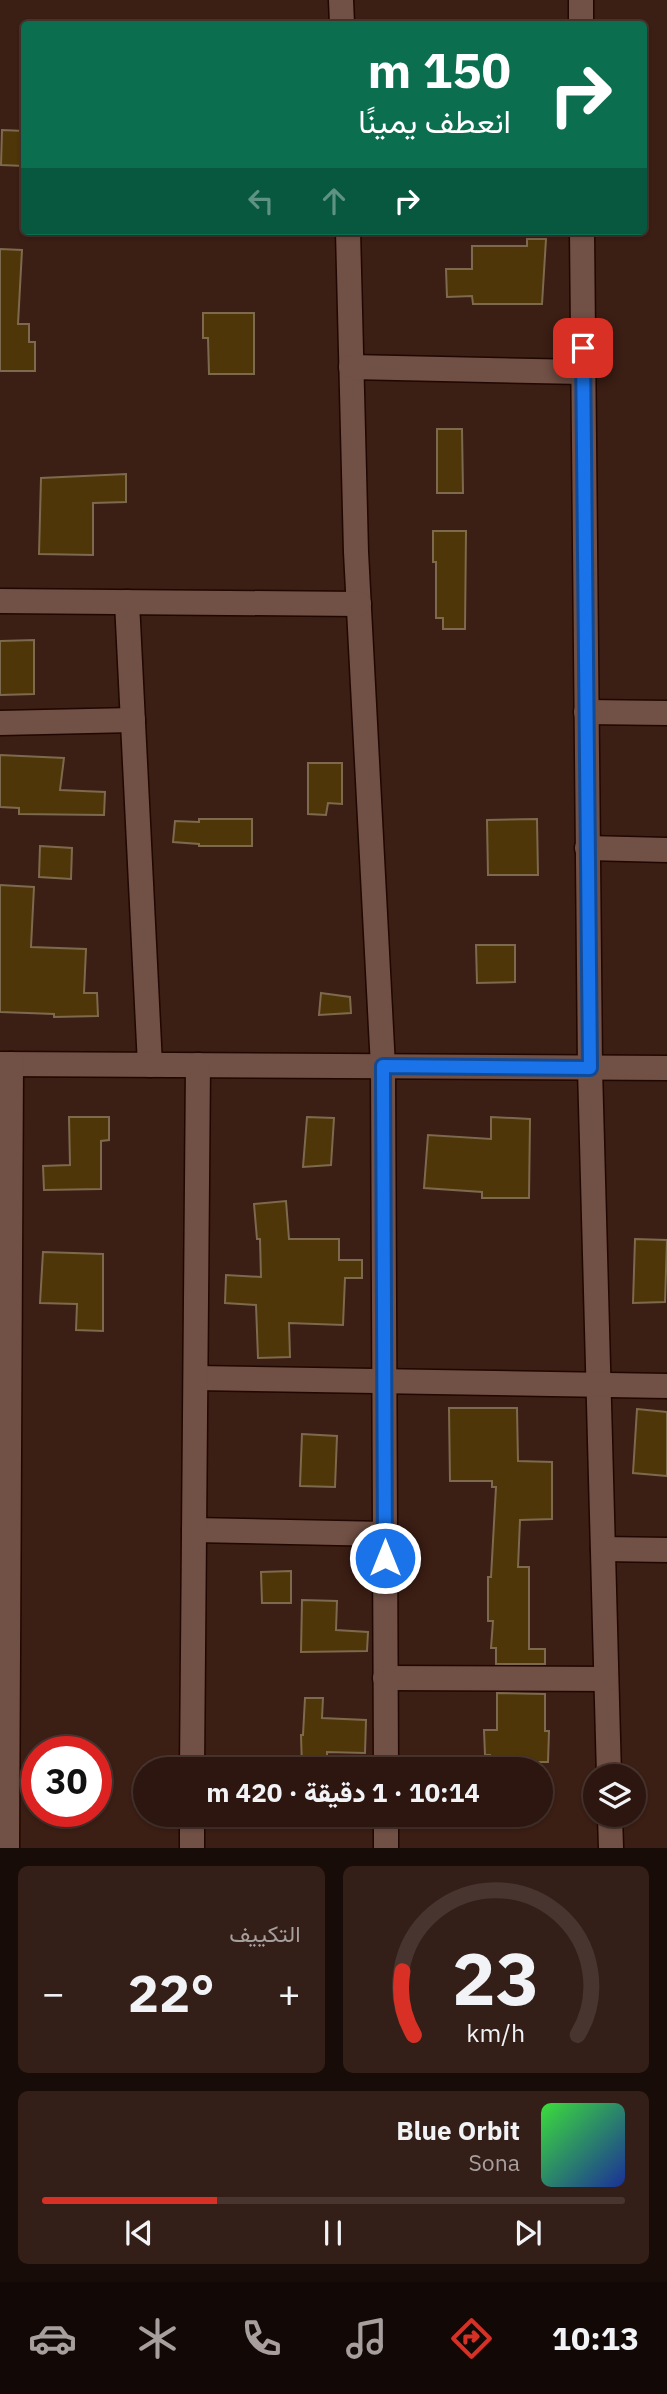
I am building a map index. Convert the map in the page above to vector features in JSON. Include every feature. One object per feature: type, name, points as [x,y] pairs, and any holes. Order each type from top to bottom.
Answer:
[{"type":"street","points":[[341,0],[342,21]]},
{"type":"street","points":[[581,0],[581,21]]},
{"type":"street","points":[[348,235],[359,604],[383,1066],[386,1757]]},
{"type":"street","points":[[582,235],[590,1068],[609,1764]]},
{"type":"street","points":[[351,367],[583,372]]},
{"type":"street","points":[[0,601],[359,604]]},
{"type":"street","points":[[127,602],[150,1065]]},
{"type":"street","points":[[586,712],[667,713]]},
{"type":"street","points":[[0,723],[133,719]]},
{"type":"street","points":[[587,848],[667,850]]},
{"type":"street","points":[[7,1848],[4,1620],[6,1064],[667,1068]]},
{"type":"street","points":[[192,1757],[198,1065]]},
{"type":"street","points":[[196,1378],[667,1386]]},
{"type":"street","points":[[194,1530],[385,1534]]},
{"type":"street","points":[[603,1549],[667,1550]]},
{"type":"street","points":[[385,1678],[606,1679]]},
{"type":"street","points":[[192,1827],[192,1848]]},
{"type":"street","points":[[386,1827],[386,1848]]},
{"type":"street","points":[[610,1827],[611,1848]]},
{"type":"building","points":[[2,130],[21,131],[21,166],[1,165]]},
{"type":"building","points":[[527,239],[546,239],[542,304],[473,304],[472,296],[447,297],[446,269],[472,269],[472,246],[527,246]]},
{"type":"building","points":[[0,249],[22,250],[18,324],[29,324],[29,342],[35,342],[35,371],[0,371]]},
{"type":"building","points":[[203,313],[254,313],[254,374],[209,374],[208,338],[203,338]]},
{"type":"building","points":[[437,429],[462,429],[463,493],[437,493]]},
{"type":"building","points":[[126,474],[126,502],[93,503],[93,555],[39,554],[41,478]]},
{"type":"building","points":[[433,531],[466,531],[465,629],[443,629],[443,618],[436,618]]},
{"type":"building","points":[[34,640],[34,694],[0,695],[0,641]]},
{"type":"building","points":[[0,755],[64,758],[60,790],[105,792],[104,815],[19,814],[19,808],[0,807]]},
{"type":"building","points":[[308,763],[342,763],[342,804],[328,803],[326,815],[308,814]]},
{"type":"building","points":[[199,819],[252,819],[252,846],[199,846],[173,842],[175,821],[199,822]]},
{"type":"building","points":[[537,819],[538,875],[488,875],[487,820]]},
{"type":"building","points":[[40,846],[72,848],[71,879],[39,877]]},
{"type":"building","points":[[0,885],[34,887],[31,947],[86,949],[84,993],[97,993],[98,1016],[54,1017],[54,1014],[0,1012]]},
{"type":"building","points":[[476,945],[515,945],[515,982],[477,983]]},
{"type":"building","points":[[321,993],[350,997],[351,1013],[319,1015]]},
{"type":"building","points":[[69,1117],[109,1117],[109,1140],[101,1141],[101,1189],[44,1190],[43,1166],[70,1165]]},
{"type":"building","points":[[307,1117],[334,1118],[331,1165],[303,1167]]},
{"type":"building","points":[[491,1117],[530,1119],[529,1198],[482,1198],[482,1192],[424,1188],[428,1135],[491,1139]]},
{"type":"building","points":[[286,1201],[289,1239],[339,1239],[339,1260],[362,1260],[362,1278],[345,1278],[343,1325],[289,1323],[290,1357],[258,1358],[256,1305],[225,1303],[226,1275],[261,1277],[260,1239],[257,1239],[254,1204]]},
{"type":"building","points":[[635,1239],[667,1240],[665,1302],[633,1303]]},
{"type":"building","points":[[43,1252],[103,1254],[103,1331],[76,1330],[77,1304],[40,1303]]},
{"type":"building","points":[[449,1408],[517,1408],[518,1461],[552,1462],[552,1519],[520,1520],[518,1567],[529,1567],[529,1649],[545,1649],[545,1664],[496,1664],[496,1648],[491,1648],[493,1621],[488,1621],[488,1577],[491,1577],[496,1487],[492,1487],[492,1481],[450,1481]]},
{"type":"building","points":[[637,1409],[667,1412],[667,1476],[633,1473]]},
{"type":"building","points":[[302,1434],[337,1436],[335,1487],[300,1486]]},
{"type":"building","points":[[291,1571],[291,1603],[262,1603],[261,1572]]},
{"type":"building","points":[[302,1600],[337,1601],[336,1630],[368,1632],[367,1651],[301,1652]]},
{"type":"building","points":[[497,1693],[545,1694],[545,1731],[549,1731],[548,1757],[485,1755],[484,1730],[497,1730]]},
{"type":"building","points":[[305,1698],[323,1698],[322,1718],[366,1720],[365,1753],[327,1752],[327,1757],[302,1757]]},
{"type":"route","points":[[385,1558],[383,1066],[590,1068],[583,348]]}]
